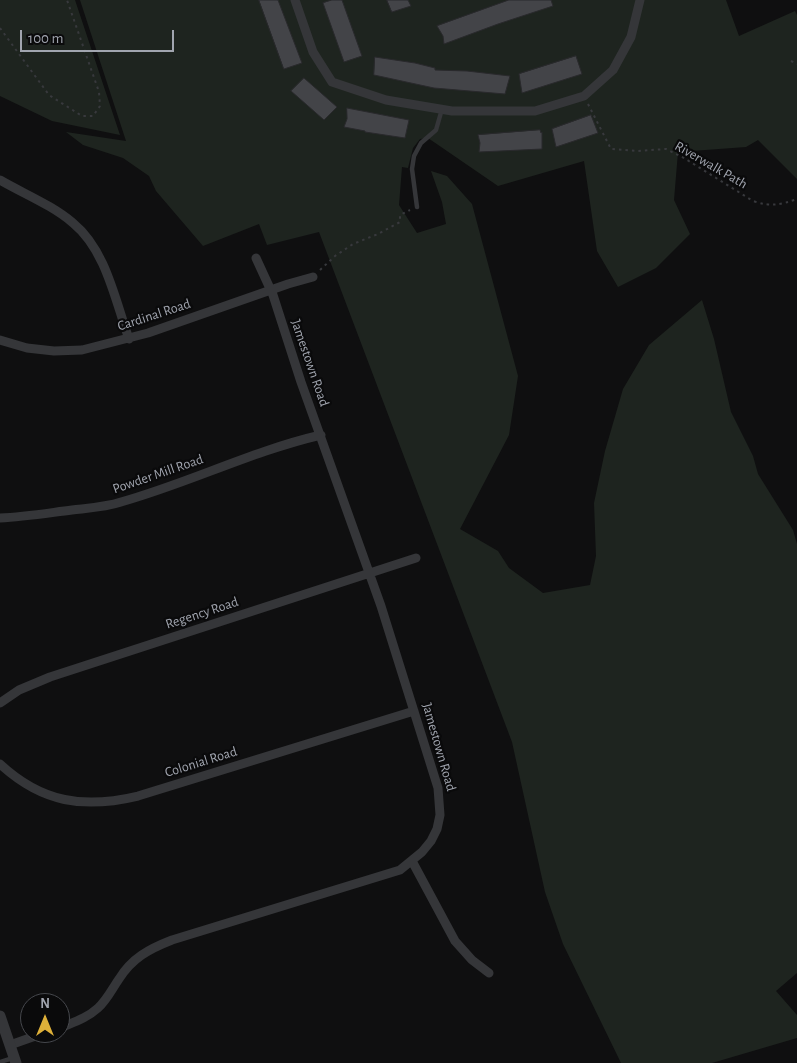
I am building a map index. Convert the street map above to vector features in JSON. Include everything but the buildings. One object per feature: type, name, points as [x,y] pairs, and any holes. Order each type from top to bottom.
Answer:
[{"type":"street","points":[[295,0],[313,52],[332,82],[386,100],[452,111],[534,110],[584,96],[613,70],[631,37],[640,0]]},
{"type":"street","points":[[0,180],[61,214],[74,223],[84,234],[93,246],[106,272],[129,339]]},
{"type":"street","name":"Jamestown Road","points":[[70,1024],[98,1008],[106,1000],[127,967],[147,950],[172,940],[400,870],[412,862],[431,841],[437,828],[440,815],[440,801],[435,775],[369,572],[270,290],[256,258]]},
{"type":"street","name":"Cardinal Road","points":[[0,340],[27,348],[54,351],[82,350],[129,339],[174,325],[270,290],[313,277]]},
{"type":"street","name":"Powder Mill Road","points":[[0,518],[119,503],[157,491],[256,453],[296,440],[321,435]]},
{"type":"street","name":"Regency Road","points":[[0,703],[19,690],[50,676],[416,558]]},
{"type":"street","name":"Colonial Road","points":[[0,764],[28,786],[48,795],[90,804],[114,801],[138,796],[414,711]]},
{"type":"street","points":[[412,862],[455,942],[472,960],[489,973]]},
{"type":"street","points":[[0,1016],[6,1040],[15,1060]]},
{"type":"street","points":[[6,1040],[20,1037]]},
{"type":"lane","points":[[417,207],[412,169],[414,156],[421,143],[436,130],[442,109]]},
{"type":"lane","points":[[0,1062],[15,1060]]},
{"type":"path","points":[[0,28],[49,95],[82,116],[93,116],[100,106],[98,92],[67,0]]},
{"type":"path","points":[[791,61],[797,64]]},
{"type":"path","name":"Riverwalk Path","points":[[584,96],[611,149],[638,151],[666,149],[684,158],[753,201],[765,205],[779,205],[797,199]]},
{"type":"path","points":[[313,277],[335,256],[353,244],[378,234],[400,222],[400,215],[417,207]]},
{"type":"shaded area","points":[[0,0],[75,0],[120,135],[52,121],[0,96]]},
{"type":"shaded area","points":[[80,0],[726,0],[739,36],[795,11],[797,15],[797,179],[758,140],[746,147],[678,152],[674,200],[690,234],[656,268],[618,287],[597,251],[584,161],[498,186],[428,138],[420,139],[413,148],[408,168],[402,167],[399,205],[417,233],[446,224],[442,202],[431,171],[447,176],[472,204],[518,376],[509,435],[460,529],[498,551],[509,568],[543,593],[590,585],[596,556],[594,503],[605,451],[623,389],[649,345],[702,300],[714,339],[731,412],[753,456],[758,474],[793,530],[797,544],[797,973],[776,991],[797,1015],[797,1038],[712,1063],[621,1063],[563,944],[545,892],[512,742],[319,232],[267,245],[259,224],[203,246],[156,191],[149,176],[123,158],[83,145],[66,132],[126,141]]}]
